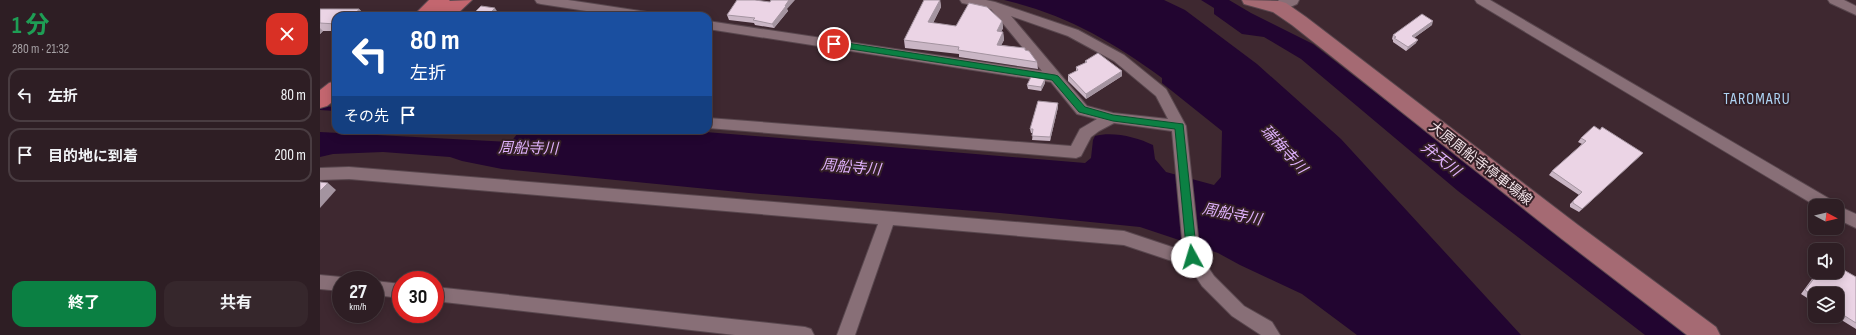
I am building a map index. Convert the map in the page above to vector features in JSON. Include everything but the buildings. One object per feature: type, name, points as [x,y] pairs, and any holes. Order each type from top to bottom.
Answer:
[{"type":"main road","points":[[427,12],[441,0]]},
{"type":"main road","points":[[448,12],[463,0]]},
{"type":"main road","name":"大原周船寺停車場線","points":[[1269,2],[1299,20],[1570,232],[1708,335]]},
{"type":"main road","points":[[320,116],[330,96]]},
{"type":"street","points":[[541,0],[620,12]]},
{"type":"street","points":[[966,0],[995,6],[1073,33],[1119,58],[1161,93],[1180,126],[1192,257],[1208,281],[1238,311],[1266,328],[1271,335]]},
{"type":"street","points":[[1481,0],[1817,199]]},
{"type":"street","points":[[1834,0],[1856,11]]},
{"type":"street","points":[[995,6],[1082,110],[1113,118],[1180,126]]},
{"type":"street","points":[[712,26],[1055,78]]},
{"type":"street","points":[[712,123],[1076,152],[1086,131],[1113,118]]},
{"type":"street","points":[[320,174],[349,173],[888,217],[1124,238],[1175,255],[1192,257]]},
{"type":"street","points":[[1844,215],[1856,222]]},
{"type":"street","points":[[846,335],[888,217]]},
{"type":"street","points":[[320,282],[332,283]]},
{"type":"street","points":[[444,295],[805,335]]},
{"type":"water","points":[[1004,0],[1164,0],[1185,10],[1257,64],[1341,139],[1521,335],[1357,335],[1302,294],[1218,253],[1140,227],[1000,213],[749,193],[502,169],[450,157],[383,152],[333,154],[320,157],[320,132],[332,133],[332,134],[511,142],[517,134],[712,134],[712,133],[1085,163],[1091,158],[1093,140],[1095,136],[1109,134],[1132,137],[1153,145],[1155,159],[1166,172],[1214,185],[1221,177],[1222,131],[1162,83],[1162,78],[1125,52],[1087,30],[1026,6]]},
{"type":"water","name":"弁天川","points":[[1201,0],[1229,0],[1251,13],[1313,44],[1687,335],[1645,335],[1458,191],[1301,59],[1264,37],[1242,34],[1214,14],[1214,8]]},
{"type":"waterway","points":[[320,108],[332,109]]},
{"type":"district","name":"TAROMARU","points":[[1757,98]]},
{"type":"route","points":[[834,44],[1055,78],[1082,110],[1113,118],[1180,126],[1192,257]]},
{"type":"water label","name":"周船寺川","points":[[528,148]]},
{"type":"water label","name":"瑞梅寺川","points":[[1284,149]]},
{"type":"water label","name":"周船寺川","points":[[851,167]]},
{"type":"water label","name":"周船寺川","points":[[1232,214]]}]
